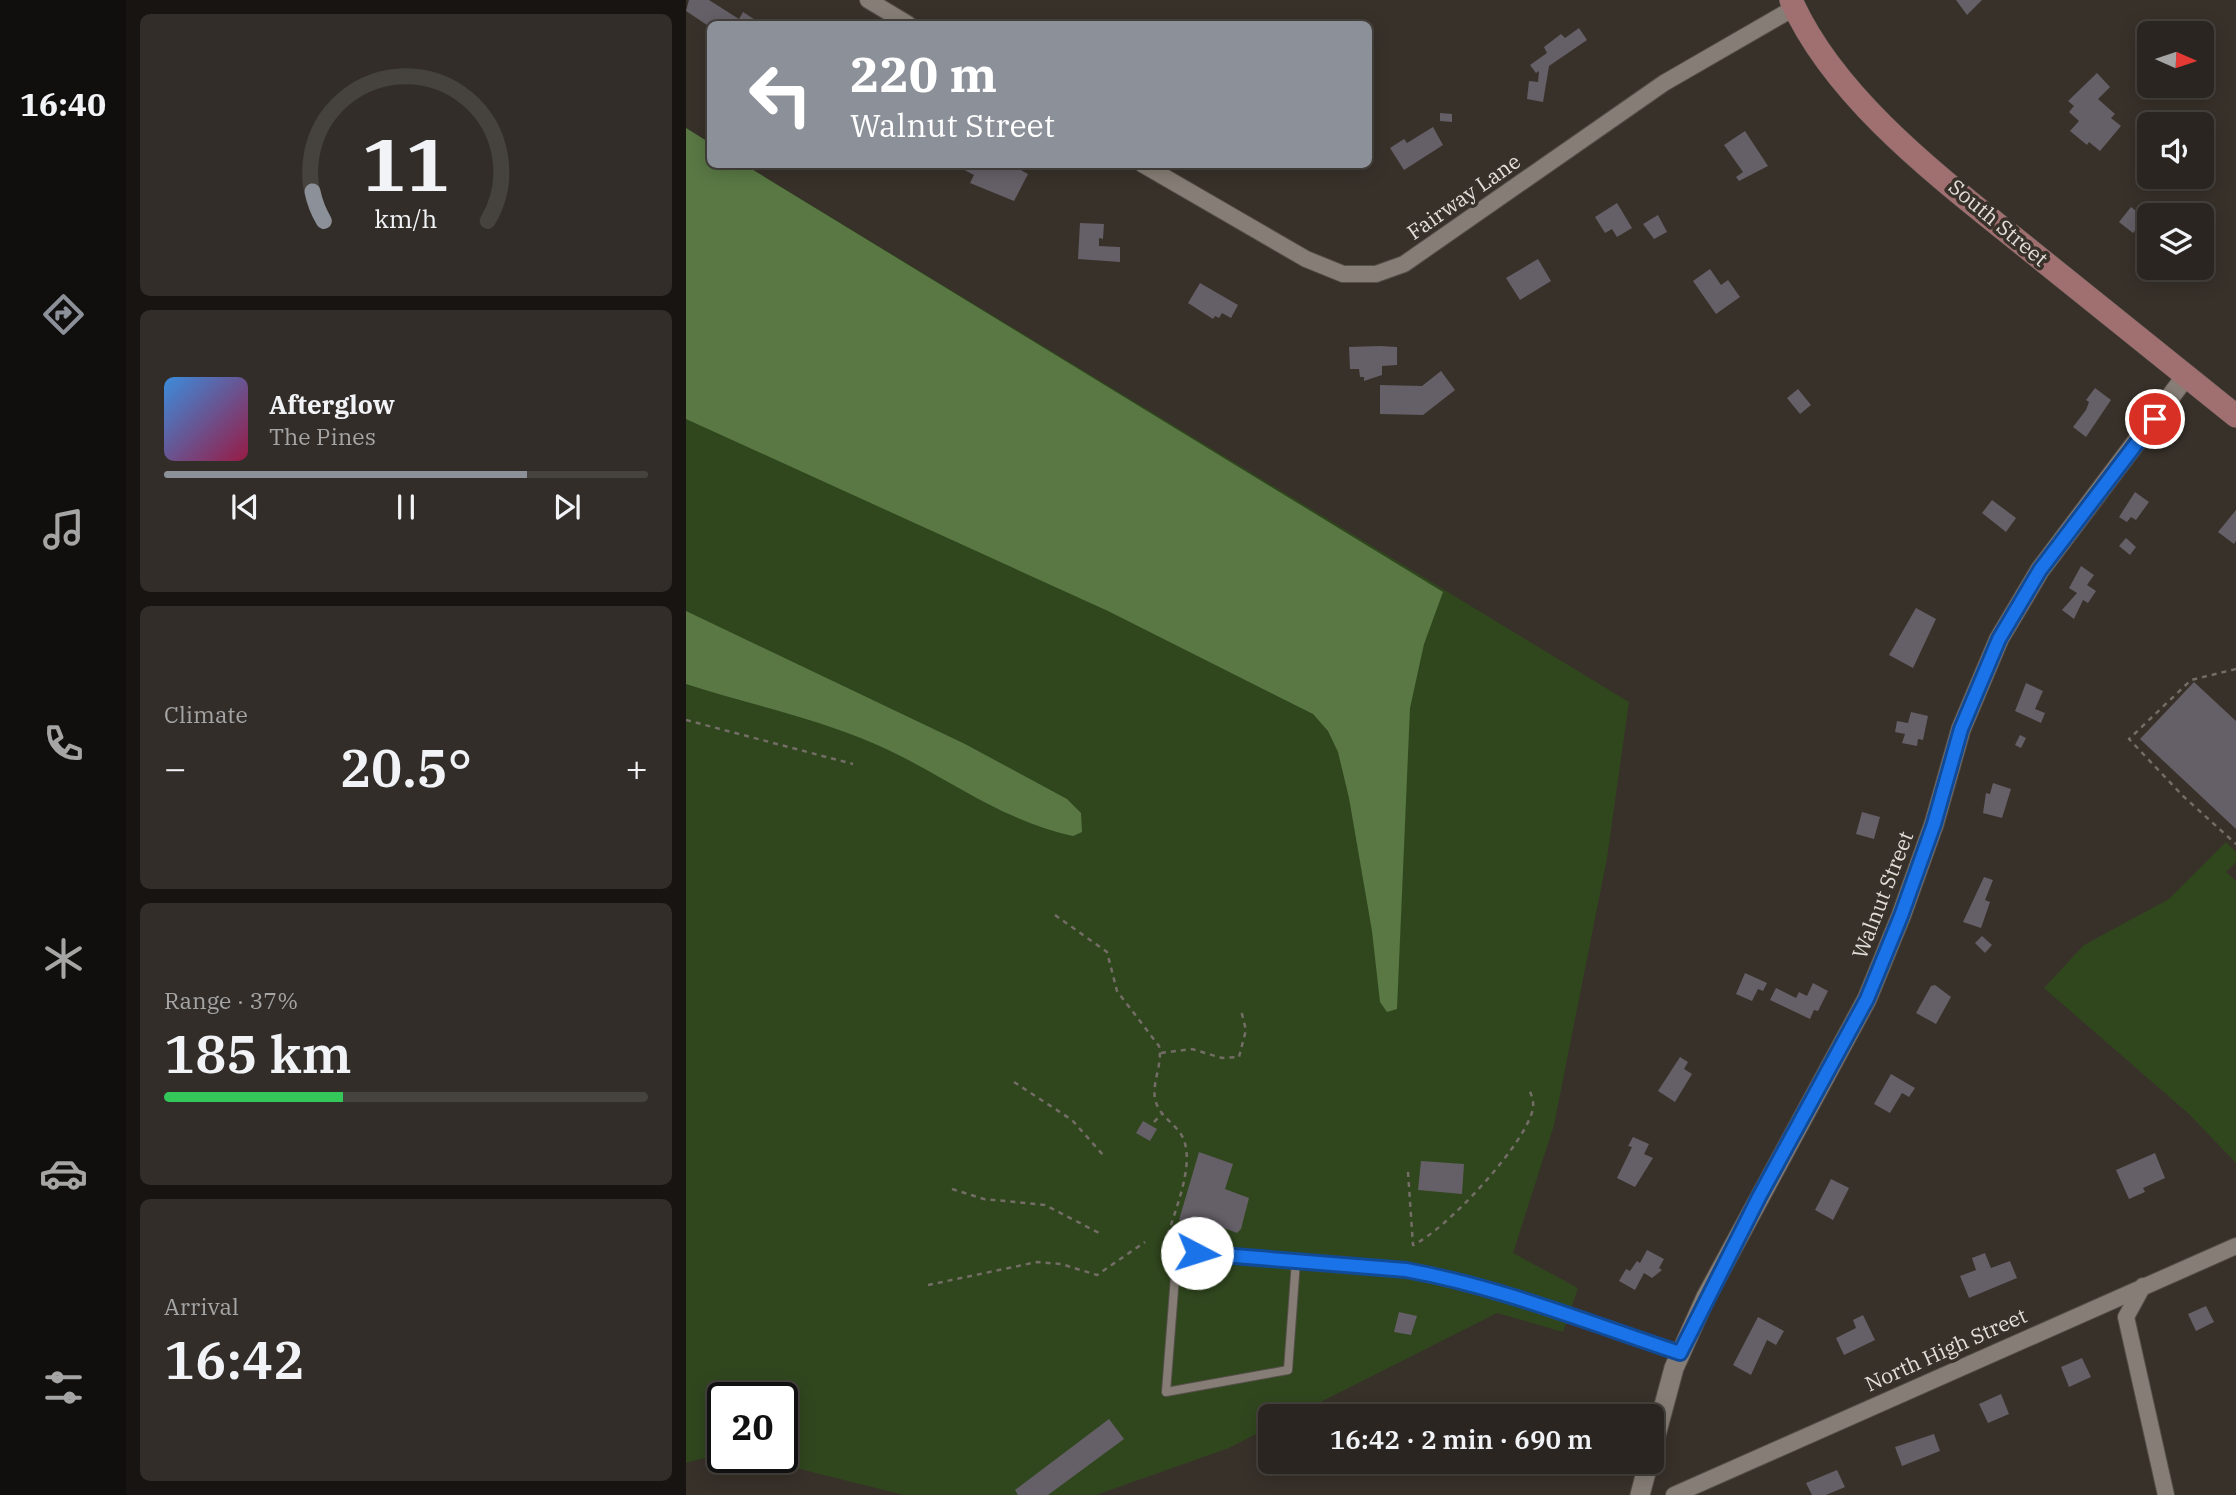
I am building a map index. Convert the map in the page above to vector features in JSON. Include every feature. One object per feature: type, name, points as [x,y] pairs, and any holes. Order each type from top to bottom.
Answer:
[{"type":"main road","name":"South Street","points":[[1792,4],[1833,68],[1880,124],[2236,416]]},
{"type":"street","points":[[868,0],[903,21]]},
{"type":"street","name":"Fairway Lane","points":[[1149,168],[1306,259],[1343,274],[1376,274],[1404,264],[1664,83],[1792,4]]},
{"type":"street","name":"Walnut Street","points":[[1664,1408],[1680,1353],[1737,1239],[1867,999],[1929,838],[1961,729],[1999,639],[2040,570],[2186,376]]},
{"type":"street","name":"North High Street","points":[[1674,1495],[2236,1246]]},
{"type":"street","points":[[2143,1286],[2126,1317],[2166,1495]]},
{"type":"street","points":[[1640,1495],[1646,1474]]},
{"type":"lane","points":[[1296,1261],[1288,1370],[1166,1392],[1177,1251],[1296,1261],[1432,1275],[1576,1317],[1680,1353]]},
{"type":"path","points":[[2236,669],[2191,680],[2129,739],[2183,796],[2236,844]]},
{"type":"path","points":[[686,720],[853,764]]},
{"type":"path","points":[[1055,915],[1107,952],[1115,986],[1157,1041],[1161,1053],[1154,1091],[1162,1114],[1180,1132],[1188,1153],[1164,1247]]},
{"type":"path","points":[[1161,1053],[1192,1049],[1222,1058],[1240,1057],[1246,1030],[1241,1010]]},
{"type":"path","points":[[1014,1082],[1072,1120],[1104,1156]]},
{"type":"path","points":[[1408,1172],[1413,1245],[1432,1236],[1466,1204],[1499,1163],[1530,1117],[1532,1098],[1528,1087]]},
{"type":"path","points":[[1154,1122],[1162,1114]]},
{"type":"path","points":[[952,1189],[984,1199],[1045,1205],[1101,1234]]},
{"type":"path","points":[[928,1285],[1037,1262],[1065,1265],[1097,1275],[1145,1242]]},
{"type":"green space","points":[[686,128],[707,141],[707,168],[750,168],[1629,702],[1607,858],[1554,1125],[1513,1253],[1578,1288],[1563,1332],[1497,1313],[1317,1404],[1258,1404],[1258,1433],[1229,1448],[1096,1495],[904,1495],[798,1468],[798,1382],[707,1382],[707,1457],[686,1463]]},
{"type":"green space","points":[[686,128],[707,141],[707,168],[750,168],[1443,592],[1424,644],[1410,708],[1397,1009],[1387,1012],[1380,1002],[1372,931],[1349,798],[1338,752],[1328,731],[1313,714],[1108,611],[686,419]]},
{"type":"green space","points":[[686,611],[965,744],[1067,799],[1081,813],[1082,832],[1073,836],[1019,818],[901,756],[852,735],[686,684]]},
{"type":"green space","points":[[2226,842],[2236,852],[2236,862],[2226,872],[2236,881],[2236,1163],[2189,1114],[2044,988],[2084,945],[2169,899]]},
{"type":"building","points":[[689,0],[709,0],[739,19],[743,12],[757,21],[707,21],[707,25],[686,11]]},
{"type":"building","points":[[1956,0],[1982,0],[1967,15]]},
{"type":"building","points":[[1579,28],[1587,40],[1549,66],[1543,102],[1527,99],[1529,81],[1538,82],[1539,71],[1536,73],[1530,65],[1547,53],[1544,47],[1561,34],[1565,38]]},
{"type":"building","points":[[2097,73],[2110,87],[2098,99],[2115,114],[2111,118],[2121,126],[2100,151],[2089,142],[2087,145],[2070,131],[2079,121],[2069,112],[2074,106],[2068,101]]},
{"type":"building","points":[[1440,113],[1452,114],[1452,122],[1440,121]]},
{"type":"building","points":[[1433,127],[1443,145],[1404,170],[1390,148],[1404,139],[1407,143]]},
{"type":"building","points":[[1745,131],[1768,166],[1739,181],[1736,177],[1743,172],[1724,145]]},
{"type":"building","points":[[961,168],[1017,168],[1028,174],[1014,201],[970,183],[974,175]]},
{"type":"building","points":[[1617,203],[1632,228],[1617,237],[1612,229],[1605,233],[1595,217]]},
{"type":"building","points":[[2131,207],[2137,212],[2137,228],[2133,233],[2119,222]]},
{"type":"building","points":[[1658,215],[1667,232],[1654,239],[1643,224]]},
{"type":"building","points":[[1080,223],[1104,224],[1103,239],[1099,238],[1099,246],[1120,247],[1120,262],[1078,259]]},
{"type":"building","points":[[1538,259],[1551,281],[1520,300],[1506,278]]},
{"type":"building","points":[[1710,269],[1721,285],[1728,280],[1740,297],[1716,314],[1693,281]]},
{"type":"building","points":[[1200,283],[1238,305],[1231,318],[1222,313],[1219,318],[1215,316],[1213,319],[1188,303]]},
{"type":"building","points":[[1349,347],[1397,347],[1397,365],[1382,366],[1382,375],[1364,381],[1364,377],[1360,377],[1359,369],[1350,369]]},
{"type":"building","points":[[1441,371],[1455,390],[1423,415],[1380,414],[1380,385],[1422,386]]},
{"type":"building","points":[[2095,388],[2111,400],[2086,437],[2073,427],[2086,410],[2089,402],[2086,400]]},
{"type":"building","points":[[1798,389],[1811,405],[1800,414],[1787,398]]},
{"type":"building","points":[[2135,492],[2149,502],[2136,520],[2131,517],[2127,522],[2119,517]]},
{"type":"building","points":[[1992,500],[2016,518],[2006,532],[1982,513]]},
{"type":"building","points":[[2236,510],[2236,541],[2234,544],[2218,532]]},
{"type":"building","points":[[2126,538],[2136,547],[2130,555],[2119,546]]},
{"type":"building","points":[[2081,566],[2094,575],[2087,585],[2096,591],[2088,603],[2083,600],[2074,619],[2062,610],[2077,593],[2069,588]]},
{"type":"building","points":[[1916,608],[1936,619],[1913,668],[1889,655]]},
{"type":"building","points":[[2194,682],[2236,721],[2236,829],[2140,739]]},
{"type":"building","points":[[2026,683],[2043,691],[2035,709],[2045,713],[2041,723],[2015,711]]},
{"type":"building","points":[[1911,712],[1928,716],[1923,740],[1918,739],[1917,746],[1902,743],[1905,734],[1895,732],[1897,721],[1908,723]]},
{"type":"building","points":[[2020,735],[2026,738],[2021,748],[2015,745]]},
{"type":"building","points":[[1993,783],[2011,789],[2002,818],[1983,813],[1986,793],[1990,794]]},
{"type":"building","points":[[1862,812],[1880,817],[1874,839],[1856,834]]},
{"type":"building","points":[[1984,877],[1993,880],[1985,900],[1990,902],[1981,928],[1963,922]]},
{"type":"building","points":[[1982,936],[1992,945],[1985,953],[1975,943]]},
{"type":"building","points":[[1745,973],[1767,983],[1763,991],[1758,989],[1752,1001],[1736,994]]},
{"type":"building","points":[[1813,983],[1828,991],[1818,1011],[1814,1010],[1810,1019],[1770,1000],[1776,988],[1796,998],[1799,992],[1807,996]]},
{"type":"building","points":[[1935,985],[1951,997],[1936,1024],[1916,1013],[1931,986]]},
{"type":"building","points":[[1680,1057],[1688,1062],[1684,1069],[1692,1074],[1675,1102],[1658,1091]]},
{"type":"building","points":[[1891,1074],[1915,1088],[1909,1097],[1902,1093],[1890,1113],[1874,1104]]},
{"type":"building","points":[[1143,1121],[1157,1129],[1150,1141],[1136,1133]]},
{"type":"building","points":[[1633,1137],[1649,1144],[1644,1154],[1653,1158],[1635,1187],[1617,1178],[1632,1147],[1628,1146]]},
{"type":"building","points":[[1199,1152],[1233,1164],[1225,1189],[1249,1198],[1241,1229],[1237,1233],[1211,1223],[1208,1230],[1179,1220]]},
{"type":"building","points":[[2155,1153],[2165,1178],[2143,1188],[2145,1192],[2129,1199],[2116,1170]]},
{"type":"building","points":[[1421,1161],[1464,1164],[1462,1194],[1418,1190]]},
{"type":"building","points":[[1831,1179],[1849,1188],[1833,1220],[1815,1210]]},
{"type":"building","points":[[1647,1250],[1664,1259],[1659,1268],[1662,1270],[1652,1278],[1644,1273],[1635,1290],[1619,1281],[1626,1269],[1630,1271],[1637,1261],[1640,1263]]},
{"type":"building","points":[[1985,1253],[1991,1268],[2010,1261],[2017,1278],[1969,1298],[1960,1276],[1976,1270],[1972,1258]]},
{"type":"building","points":[[2206,1306],[2214,1322],[2196,1331],[2188,1314]]},
{"type":"building","points":[[1399,1312],[1417,1316],[1411,1335],[1394,1332]]},
{"type":"building","points":[[1863,1315],[1875,1340],[1844,1355],[1836,1338],[1856,1328],[1853,1320]]},
{"type":"building","points":[[1758,1317],[1784,1331],[1776,1345],[1767,1340],[1751,1375],[1733,1365]]},
{"type":"building","points":[[2082,1358],[2091,1377],[2069,1387],[2061,1367]]},
{"type":"building","points":[[2001,1394],[2009,1414],[1988,1423],[1979,1404]]},
{"type":"building","points":[[1109,1419],[1124,1439],[1048,1495],[1018,1495],[1015,1490]]},
{"type":"building","points":[[1934,1434],[1940,1451],[1902,1466],[1895,1447]]},
{"type":"building","points":[[1837,1470],[1845,1487],[1826,1495],[1812,1495],[1806,1483]]},
{"type":"route","points":[[1197,1253],[1406,1270],[1432,1275],[1576,1317],[1680,1353],[1706,1297],[1867,999],[1934,824],[1961,729],[1999,639],[2040,570],[2155,419]]}]
